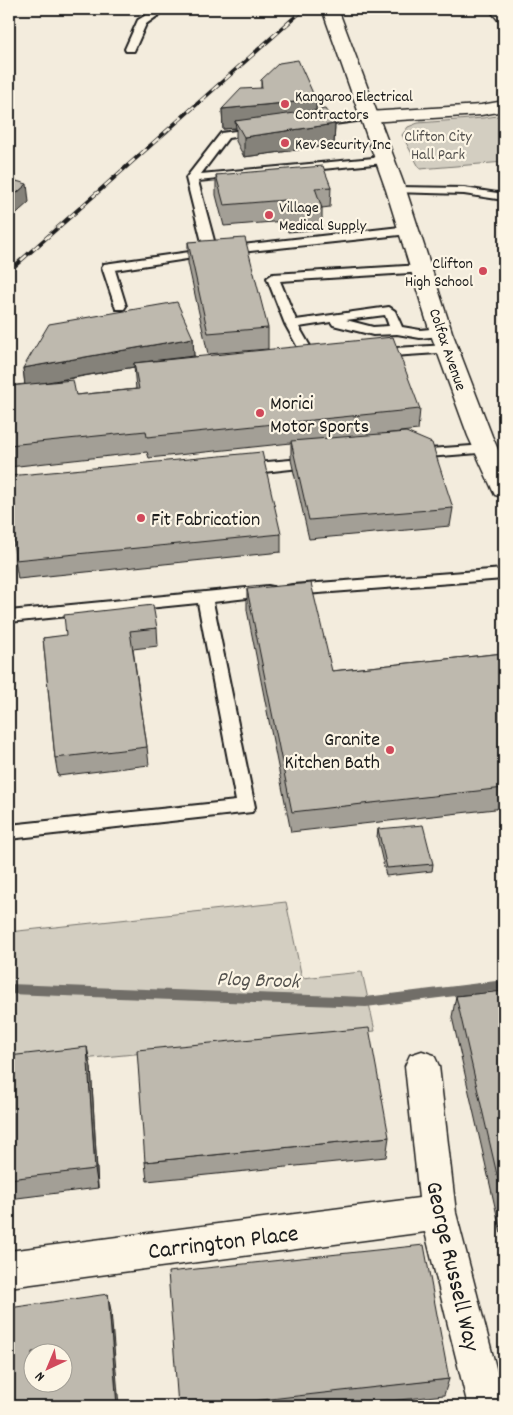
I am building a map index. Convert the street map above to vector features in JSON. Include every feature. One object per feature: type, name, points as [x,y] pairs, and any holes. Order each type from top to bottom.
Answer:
[{"type":"street","name":"Colfax Avenue","points":[[330,9],[410,230],[445,341],[486,449],[504,489]]},
{"type":"street","points":[[497,9],[504,16]]},
{"type":"street","points":[[368,117],[481,110],[504,106]]},
{"type":"street","name":"George Russell Way","points":[[422,1066],[438,1213],[487,1406]]},
{"type":"street","name":"Carrington Place","points":[[9,1269],[438,1213]]},
{"type":"lane","points":[[130,49],[142,22],[162,9]]},
{"type":"lane","points":[[301,125],[368,117]]},
{"type":"lane","points":[[192,178],[225,135],[273,129]]},
{"type":"lane","points":[[192,178],[384,160]]},
{"type":"lane","points":[[192,178],[211,252]]},
{"type":"lane","points":[[396,190],[464,191],[504,197]]},
{"type":"lane","points":[[120,306],[108,267],[211,252],[410,230]]},
{"type":"lane","points":[[330,356],[310,357],[291,324],[273,278],[422,269]]},
{"type":"lane","points":[[291,324],[389,311],[401,330],[408,352]]},
{"type":"lane","points":[[327,319],[374,331],[401,330],[445,341]]},
{"type":"lane","points":[[360,354],[408,352],[445,341]]},
{"type":"lane","points":[[405,455],[486,449]]},
{"type":"lane","points":[[226,470],[326,462]]},
{"type":"lane","points":[[9,616],[204,596],[504,574]]},
{"type":"lane","points":[[9,832],[246,808],[204,596]]},
{"type":"green space","name":"Clifton City Hall Park","points":[[504,115],[504,162],[420,169],[402,135],[408,127],[418,123]]},
{"type":"green space","points":[[286,902],[302,978],[362,972],[375,1031],[9,1066],[9,932]]},
{"type":"building","points":[[298,60],[316,100],[222,109],[241,89],[262,88],[261,80],[279,63]]},
{"type":"building","points":[[325,109],[335,124],[244,137],[235,121]]},
{"type":"building","points":[[323,166],[331,187],[315,188],[322,208],[289,211],[285,200],[224,205],[216,175]]},
{"type":"building","points":[[9,179],[27,184],[9,200]]},
{"type":"building","points":[[245,238],[268,328],[208,333],[188,242]]},
{"type":"building","points":[[177,302],[193,338],[23,368],[49,324]]},
{"type":"building","name":"Morici Motor Sports","points":[[393,337],[420,409],[147,437],[146,431],[9,445],[9,386],[73,380],[76,395],[139,389],[134,363]]},
{"type":"building","points":[[406,432],[432,443],[453,508],[309,520],[291,441]]},
{"type":"building","name":"Fit Fabrication","points":[[262,452],[281,534],[15,560],[12,523],[9,523],[9,476]]},
{"type":"building","name":"Granite Kitchen Bath","points":[[311,583],[332,671],[504,653],[504,788],[292,812],[247,589]]},
{"type":"building","points":[[153,605],[157,628],[130,631],[147,747],[55,758],[43,638],[66,635],[64,615]]},
{"type":"building","points":[[423,825],[433,864],[387,868],[378,829]]},
{"type":"building","points":[[504,991],[504,1205],[456,996]]},
{"type":"building","points":[[369,1028],[389,1137],[145,1162],[137,1050]]},
{"type":"building","points":[[87,1047],[95,1169],[9,1179],[9,1056]]},
{"type":"building","points":[[424,1245],[449,1379],[208,1406],[178,1406],[168,1272]]},
{"type":"building","points":[[108,1294],[117,1406],[9,1406],[9,1308]]},
{"type":"waterway","name":"Plog Brook","points":[[9,989],[366,1002],[504,985]]},
{"type":"railway","points":[[9,271],[304,9]]},
{"type":"place","name":"Kangaroo Electrical Contractors","points":[[285,104]]},
{"type":"place","name":"Kev Security Inc","points":[[285,143]]},
{"type":"place","name":"Village Medical Supply","points":[[269,215]]},
{"type":"place","name":"Clifton High School","points":[[483,271]]},
{"type":"place","name":"Morici Motor Sports","points":[[260,413]]},
{"type":"place","name":"Fit Fabrication","points":[[141,518]]},
{"type":"place","name":"Granite Kitchen Bath","points":[[390,750]]}]
